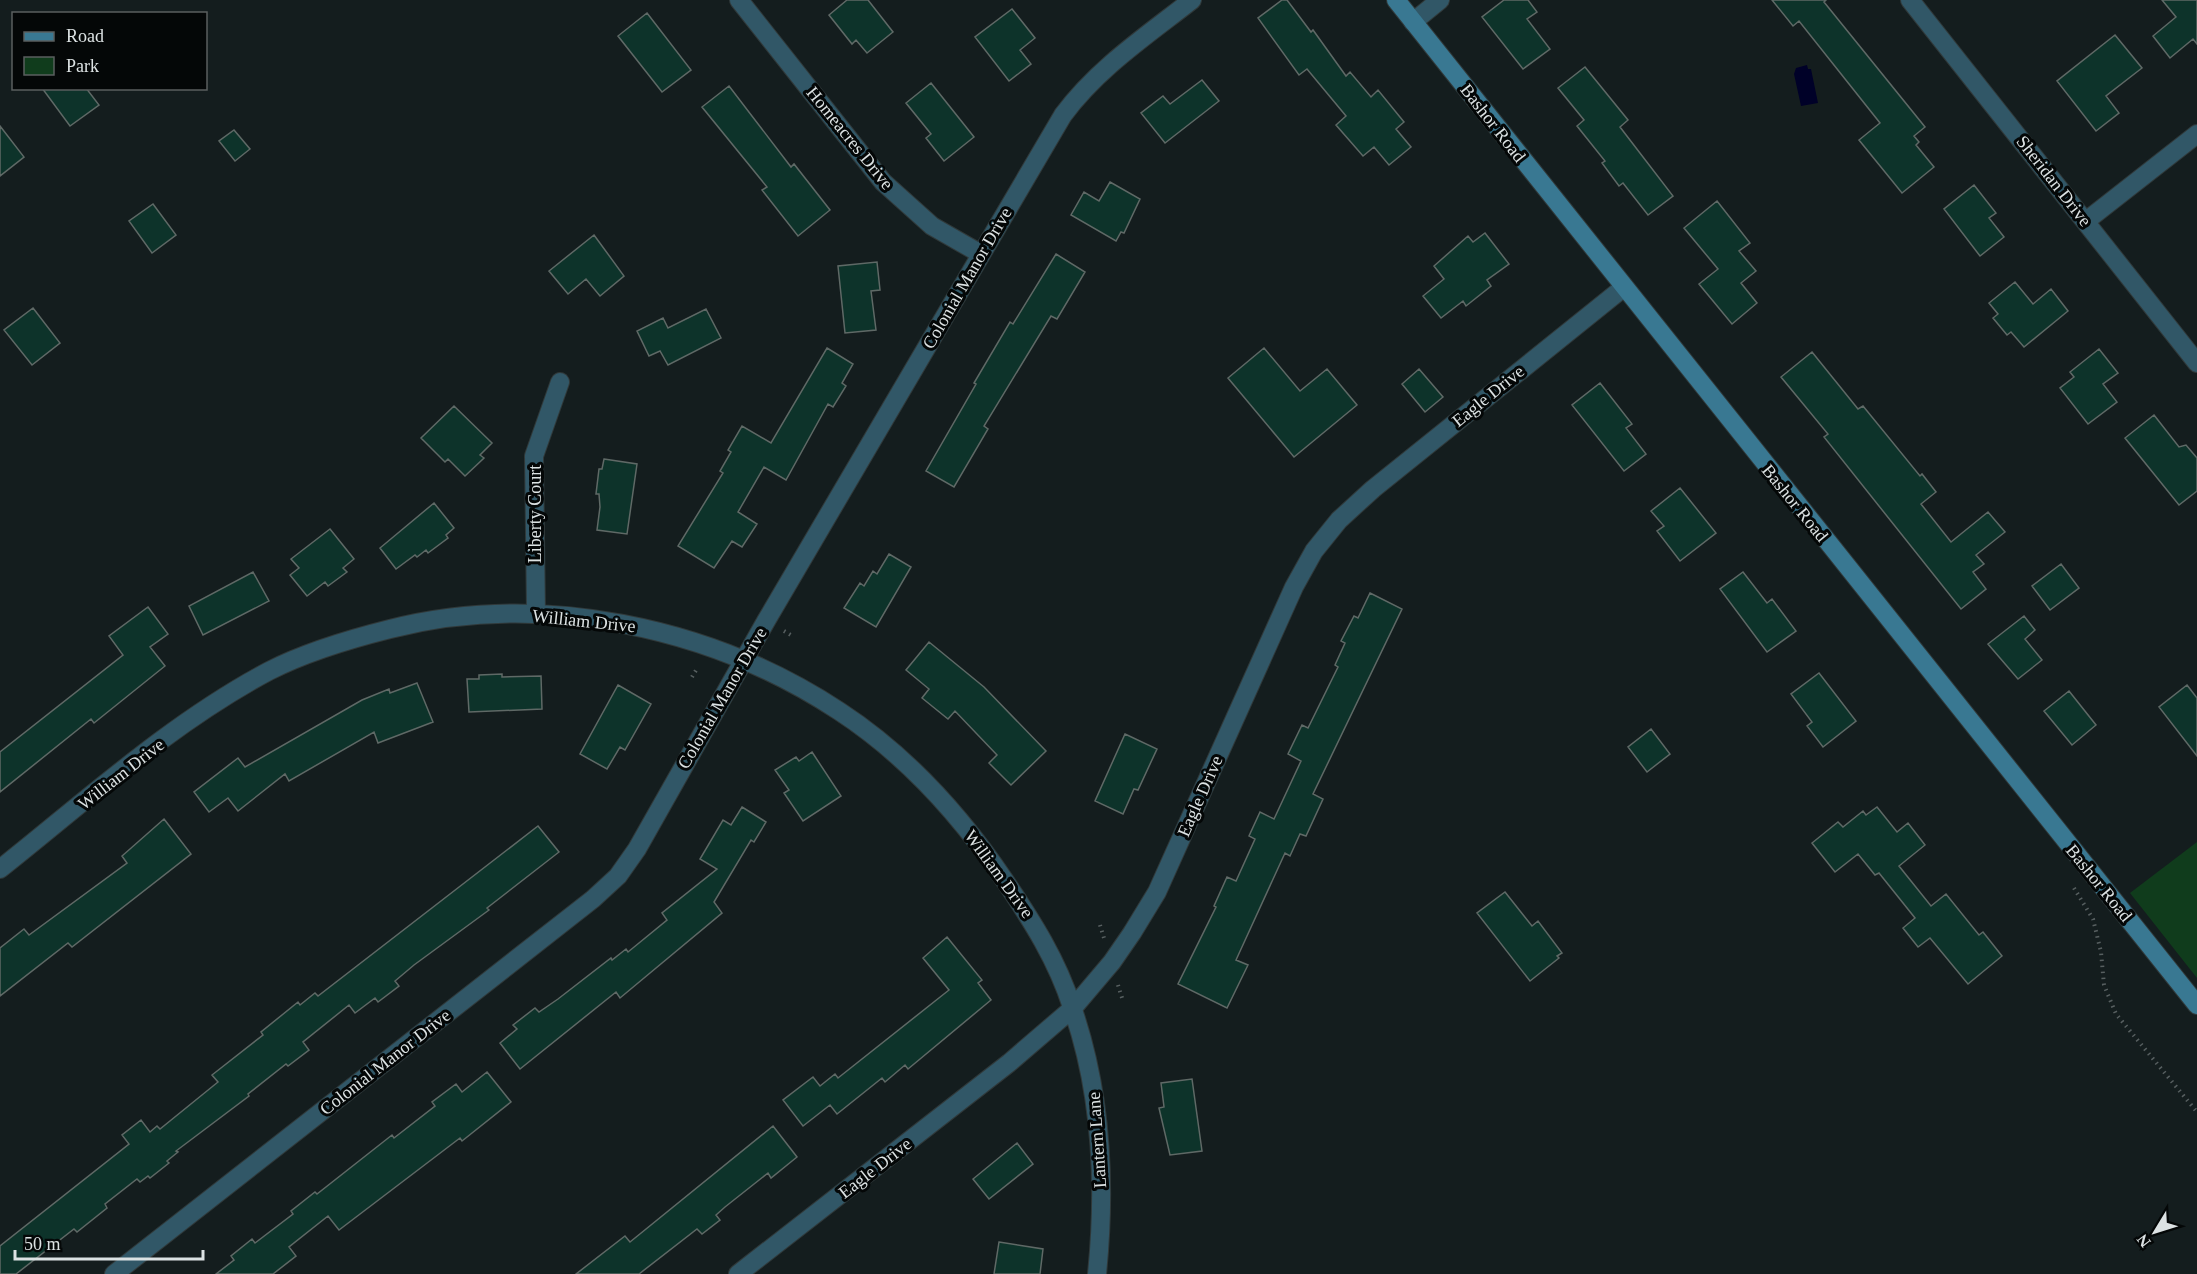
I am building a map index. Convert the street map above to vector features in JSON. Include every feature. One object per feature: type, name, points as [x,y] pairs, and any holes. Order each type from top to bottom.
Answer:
[{"type":"street","name":"Homeacres Drive","points":[[739,0],[883,182],[932,226],[981,254]]},
{"type":"street","name":"Colonial Manor Drive","points":[[114,1274],[593,899],[618,876],[637,849],[743,660],[1049,138],[1080,92],[1125,52],[1192,0]]},
{"type":"street","name":"Bashor Road","points":[[1396,0],[1623,288],[2197,1005]]},
{"type":"street","points":[[1413,22],[1440,0]]},
{"type":"street","name":"Sheridan Drive","points":[[1910,0],[2197,363]]},
{"type":"street","points":[[2086,222],[2197,134]]},
{"type":"street","name":"Eagle Drive","points":[[738,1274],[1009,1063],[1073,1008],[1112,962],[1157,892],[1270,636],[1314,551],[1339,520],[1373,489],[1623,288]]},
{"type":"street","name":"Liberty Court","points":[[536,614],[534,456],[560,382]]},
{"type":"street","name":"William Drive","points":[[0,869],[179,728],[273,669],[391,629],[460,616],[536,614],[637,626],[680,637],[743,660],[791,681],[842,712],[893,752],[945,804],[990,858],[1036,926],[1057,967],[1073,1008]]},
{"type":"street","name":"Lantern Lane","points":[[1073,1008],[1090,1072],[1100,1136],[1102,1227],[1097,1274]]},
{"type":"path","points":[[2074,888],[2093,919],[2104,985],[2116,1014],[2197,1112]]},
{"type":"green space","points":[[2197,842],[2197,978],[2130,893]]},
{"type":"water","points":[[1807,65],[1808,69],[1811,69],[1818,103],[1801,106],[1794,74],[1796,68]]},
{"type":"building","points":[[847,0],[868,0],[893,32],[867,53],[856,40],[852,44],[829,15]]},
{"type":"building","points":[[1282,0],[1287,0],[1311,32],[1313,30],[1346,76],[1350,72],[1371,97],[1378,90],[1404,122],[1396,129],[1411,147],[1389,165],[1374,147],[1363,156],[1336,125],[1346,116],[1307,69],[1299,75],[1258,18]]},
{"type":"building","points":[[1504,0],[1528,0],[1537,12],[1527,19],[1550,49],[1523,69],[1482,17]]},
{"type":"building","points":[[1772,0],[1826,0],[1824,2],[1925,127],[1914,136],[1919,142],[1916,145],[1934,167],[1902,193],[1859,140],[1880,123],[1799,21],[1793,26]]},
{"type":"building","points":[[2162,0],[2197,0],[2197,44],[2193,39],[2170,58],[2153,36],[2176,17]]},
{"type":"building","points":[[1012,9],[1035,38],[1020,50],[1031,64],[1009,81],[975,37]]},
{"type":"building","points":[[647,13],[691,70],[662,92],[618,36]]},
{"type":"building","points":[[2115,35],[2142,68],[2106,96],[2119,113],[2096,131],[2057,81]]},
{"type":"building","points":[[1585,67],[1628,120],[1620,127],[1673,196],[1648,215],[1623,183],[1619,186],[1602,163],[1605,161],[1577,126],[1584,120],[1558,88]]},
{"type":"building","points":[[1202,80],[1219,101],[1165,143],[1141,113],[1163,96],[1170,104]]},
{"type":"building","points":[[931,83],[974,137],[944,161],[926,138],[931,134],[906,103]]},
{"type":"building","points":[[729,86],[791,167],[794,164],[830,210],[798,236],[762,190],[767,187],[702,107]]},
{"type":"building","points":[[43,90],[88,90],[99,105],[70,126]]},
{"type":"building","points":[[0,126],[24,157],[0,176]]},
{"type":"building","points":[[234,130],[250,149],[235,161],[219,141]]},
{"type":"building","points":[[1110,182],[1140,199],[1124,233],[1121,232],[1116,241],[1071,215],[1084,192],[1099,201]]},
{"type":"building","points":[[1974,185],[1996,213],[1989,218],[2004,237],[1980,256],[1944,209]]},
{"type":"building","points":[[1717,201],[1750,243],[1739,251],[1756,271],[1741,283],[1757,303],[1732,324],[1699,284],[1718,269],[1684,228]]},
{"type":"building","points":[[153,204],[176,235],[152,253],[129,221]]},
{"type":"building","points":[[1485,233],[1509,264],[1487,280],[1491,286],[1466,306],[1463,301],[1441,318],[1423,296],[1444,279],[1434,266],[1468,236],[1473,242]]},
{"type":"building","points":[[594,235],[624,276],[600,296],[586,279],[568,294],[549,271]]},
{"type":"building","points":[[1056,254],[1085,272],[1057,319],[1051,316],[984,426],[988,429],[954,487],[926,471],[1010,322],[1013,324]]},
{"type":"building","points":[[877,262],[880,290],[871,291],[876,330],[845,333],[838,266]]},
{"type":"building","points":[[2015,282],[2033,304],[2051,289],[2068,311],[2024,347],[2011,332],[2007,335],[1993,318],[1998,314],[1989,303]]},
{"type":"building","points":[[33,308],[60,343],[32,365],[4,330]]},
{"type":"building","points":[[706,309],[721,338],[668,365],[660,351],[649,356],[637,331],[663,318],[668,328]]},
{"type":"building","points":[[827,348],[853,364],[842,383],[846,386],[833,407],[828,404],[786,480],[764,467],[738,512],[757,524],[742,547],[732,541],[714,568],[678,546],[723,473],[720,471],[731,452],[728,450],[742,426],[771,443]]},
{"type":"building","points":[[1264,348],[1300,391],[1327,369],[1357,405],[1294,457],[1228,378]]},
{"type":"building","points":[[2099,349],[2118,373],[2103,384],[2117,402],[2088,424],[2060,388],[2074,377],[2070,372]]},
{"type":"building","points":[[1812,352],[1858,409],[1863,406],[1920,476],[1922,474],[1936,492],[1921,504],[1951,542],[1988,512],[2005,532],[1976,555],[1984,564],[1973,572],[1986,589],[1961,609],[1824,437],[1828,434],[1781,377]]},
{"type":"building","points":[[1419,369],[1443,397],[1425,412],[1402,384]]},
{"type":"building","points":[[1600,383],[1632,424],[1626,428],[1646,454],[1624,471],[1572,405]]},
{"type":"building","points":[[454,406],[492,443],[480,455],[484,458],[465,476],[448,459],[445,462],[421,438]]},
{"type":"building","points":[[2154,415],[2179,447],[2186,445],[2197,458],[2197,491],[2179,505],[2125,438]]},
{"type":"building","points":[[604,459],[637,464],[627,534],[597,530],[600,507],[599,494],[596,494],[599,469],[602,469]]},
{"type":"building","points":[[1680,488],[1716,533],[1680,561],[1657,531],[1664,526],[1651,511]]},
{"type":"building","points":[[434,503],[454,528],[446,535],[448,538],[428,553],[426,550],[417,557],[415,555],[396,569],[380,548]]},
{"type":"building","points":[[330,529],[354,559],[343,568],[347,572],[328,586],[325,582],[307,596],[290,575],[299,568],[291,559]]},
{"type":"building","points":[[889,554],[911,567],[876,627],[844,608],[860,583],[864,586],[873,571],[877,574]]},
{"type":"building","points":[[2061,564],[2079,588],[2050,610],[2032,586]]},
{"type":"building","points":[[253,572],[269,601],[203,635],[189,606]]},
{"type":"building","points":[[1743,572],[1767,603],[1772,599],[1796,631],[1767,652],[1720,589]]},
{"type":"building","points":[[1370,593],[1402,609],[1313,794],[1323,799],[1306,836],[1300,834],[1290,856],[1285,853],[1236,960],[1248,965],[1227,1008],[1178,984],[1216,907],[1214,906],[1227,877],[1236,881],[1255,839],[1249,836],[1260,812],[1274,819],[1301,761],[1288,754],[1302,725],[1308,728],[1338,667],[1335,665],[1345,643],[1341,641],[1354,616],[1358,618]]},
{"type":"building","points":[[148,607],[168,634],[150,647],[165,666],[94,723],[91,719],[0,792],[0,752],[123,655],[109,636]]},
{"type":"building","points":[[2024,616],[2035,630],[2025,639],[2042,660],[2018,679],[1988,644]]},
{"type":"building","points":[[929,642],[984,687],[1046,751],[1011,785],[989,763],[997,755],[955,711],[948,719],[922,698],[929,689],[906,670]]},
{"type":"building","points":[[1819,673],[1856,721],[1823,747],[1807,726],[1812,722],[1791,694]]},
{"type":"building","points":[[502,674],[502,677],[541,676],[542,709],[469,712],[467,679],[479,679],[479,675]]},
{"type":"building","points":[[417,683],[433,722],[378,743],[374,732],[289,781],[285,774],[238,811],[228,798],[209,812],[194,792],[238,758],[245,767],[362,700],[389,689],[390,693]]},
{"type":"building","points":[[618,685],[651,704],[625,750],[620,747],[607,769],[580,754]]},
{"type":"building","points":[[2187,685],[2197,698],[2197,756],[2159,707]]},
{"type":"building","points":[[2069,691],[2096,725],[2072,745],[2044,711]]},
{"type":"building","points":[[1651,729],[1670,754],[1647,772],[1628,747]]},
{"type":"building","points":[[1125,734],[1157,749],[1138,790],[1134,789],[1123,814],[1095,801]]},
{"type":"building","points":[[812,752],[841,796],[803,821],[784,793],[789,790],[775,770],[796,757],[799,761]]},
{"type":"building","points":[[742,807],[766,822],[754,842],[751,840],[714,902],[722,913],[620,998],[616,992],[520,1069],[500,1043],[517,1029],[513,1025],[535,1008],[539,1012],[611,958],[612,960],[626,949],[628,952],[667,920],[662,913],[717,869],[700,859],[723,820],[731,825]]},
{"type":"building","points":[[1877,807],[1897,832],[1908,823],[1925,845],[1899,866],[1931,906],[1946,894],[1979,935],[1983,932],[2002,956],[1968,984],[1930,938],[1918,947],[1903,928],[1915,918],[1879,873],[1875,875],[1858,854],[1835,872],[1812,843],[1838,822],[1843,827],[1863,811],[1866,815]]},
{"type":"building","points":[[164,819],[191,854],[72,947],[68,943],[0,996],[0,948],[24,929],[29,935],[127,863],[122,856]]},
{"type":"building","points":[[538,826],[559,852],[487,908],[489,910],[414,965],[395,981],[399,986],[378,1002],[375,998],[355,1013],[349,1005],[303,1042],[309,1050],[288,1066],[286,1064],[248,1094],[249,1096],[176,1151],[178,1152],[167,1161],[169,1163],[150,1178],[148,1176],[140,1182],[137,1179],[105,1204],[107,1208],[77,1232],[74,1229],[16,1274],[0,1274],[0,1246],[129,1144],[122,1135],[141,1120],[150,1132],[157,1126],[160,1129],[218,1082],[212,1075],[263,1035],[261,1032],[298,1002],[300,1005],[315,993],[318,996]]},
{"type":"building","points":[[1505,892],[1532,926],[1538,921],[1562,953],[1530,981],[1477,913]]},
{"type":"building","points":[[947,937],[982,980],[978,983],[991,1000],[908,1069],[905,1065],[885,1082],[882,1078],[837,1114],[830,1105],[803,1126],[783,1100],[813,1077],[820,1086],[835,1074],[838,1078],[949,990],[923,958]]},
{"type":"building","points":[[487,1072],[511,1102],[462,1141],[460,1138],[339,1230],[328,1216],[289,1247],[296,1256],[273,1274],[216,1274],[234,1260],[231,1256],[252,1239],[255,1243],[293,1214],[291,1211],[315,1192],[317,1194],[392,1135],[394,1138],[435,1106],[432,1102],[456,1084],[462,1092]]},
{"type":"building","points":[[1192,1079],[1202,1151],[1170,1155],[1159,1108],[1164,1107],[1161,1083]]},
{"type":"building","points":[[773,1126],[797,1157],[771,1178],[768,1173],[725,1207],[716,1215],[720,1220],[702,1234],[697,1229],[639,1274],[576,1274],[625,1236],[630,1242]]},
{"type":"building","points":[[1017,1143],[1033,1164],[989,1199],[973,1179]]},
{"type":"building","points":[[999,1242],[1043,1249],[1040,1274],[994,1274]]}]
